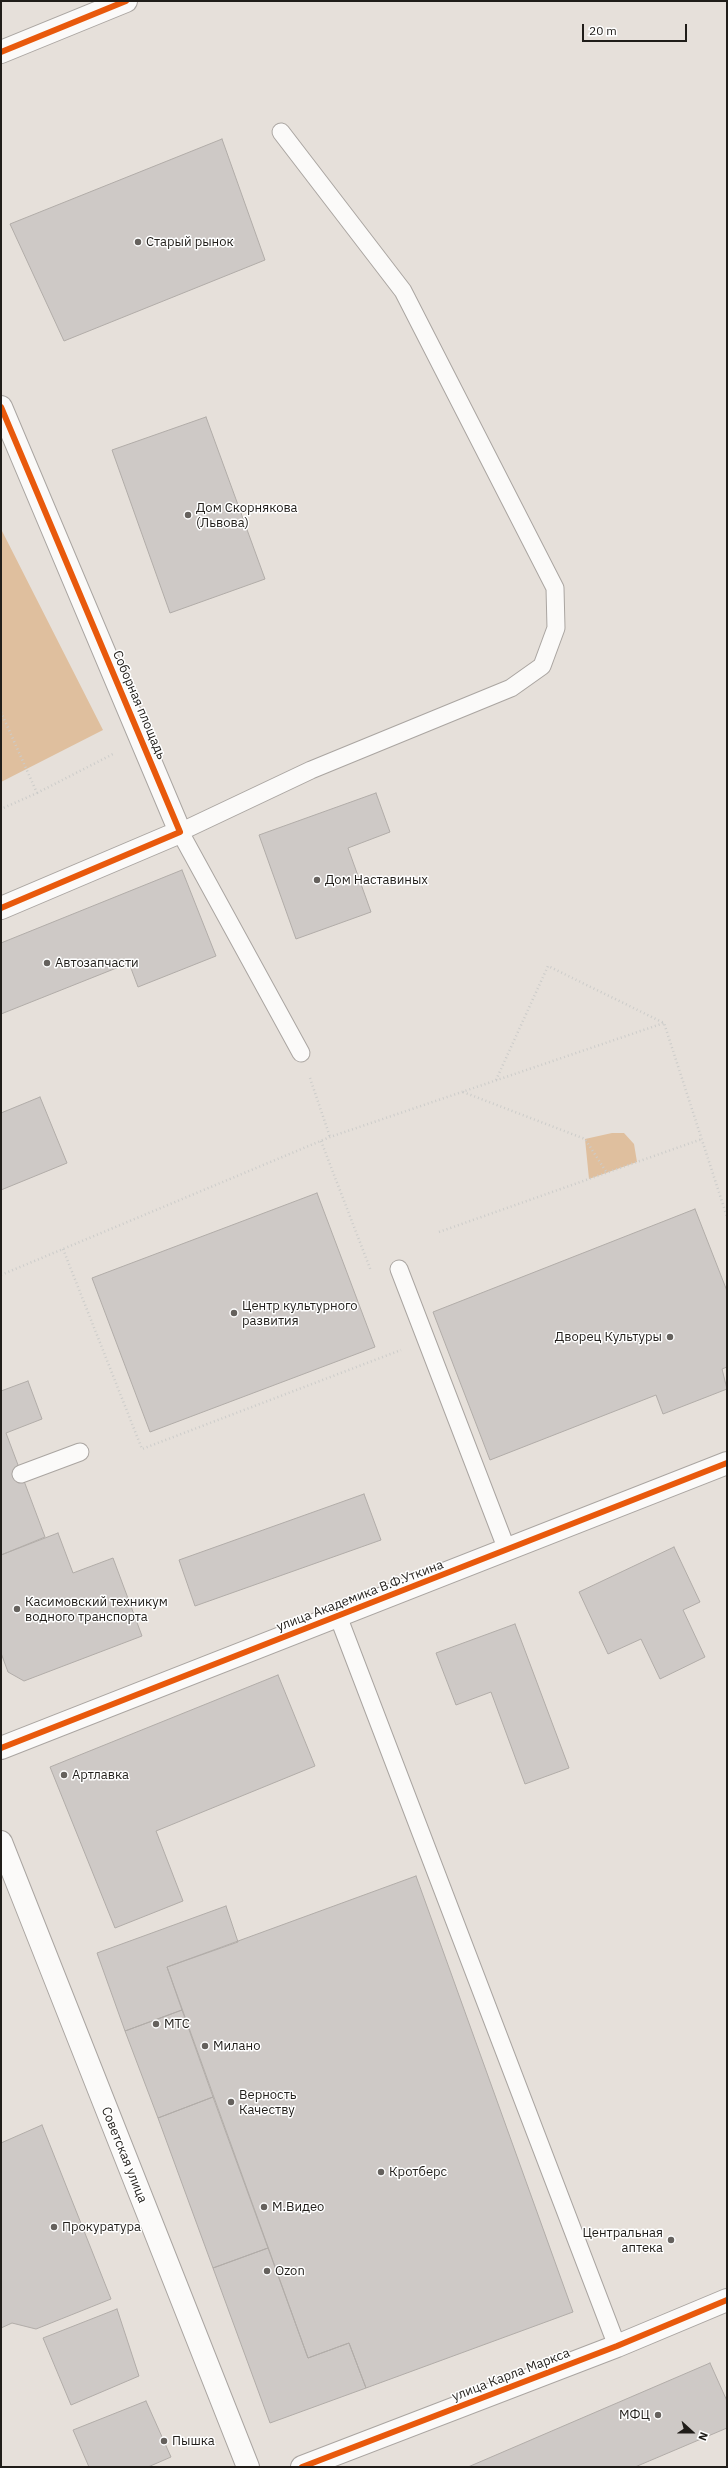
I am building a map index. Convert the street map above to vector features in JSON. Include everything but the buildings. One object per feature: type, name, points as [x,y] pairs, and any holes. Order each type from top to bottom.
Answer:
[{"type":"street","points":[[1,52],[126,1]]},
{"type":"street","name":"Соборная площадь","points":[[1,407],[180,832]]},
{"type":"street","points":[[1,908],[180,832]]},
{"type":"street","name":"улица Академика В.Ф.Уткина","points":[[1,1748],[727,1463]]},
{"type":"street","name":"Советская улица","points":[[1,1842],[248,2467]]},
{"type":"street","name":"улица Карла Маркса","points":[[302,2467],[617,2346],[727,2300]]},
{"type":"lane","points":[[281,132],[403,291],[554,588],[556,628],[542,666],[511,688],[311,770],[180,832],[301,1053]]},
{"type":"lane","points":[[399,1269],[507,1550]]},
{"type":"lane","points":[[21,1474],[80,1452]]},
{"type":"lane","points":[[338,1616],[617,2346]]},
{"type":"path","points":[[1,712],[37,793]]},
{"type":"path","points":[[1,809],[37,793],[142,739]]},
{"type":"path","points":[[496,1080],[548,966],[664,1023],[727,1217]]},
{"type":"path","points":[[1,1275],[330,1137],[664,1023]]},
{"type":"path","points":[[301,1053],[330,1137]]},
{"type":"path","points":[[462,1092],[585,1139],[607,1173]]},
{"type":"path","points":[[439,1232],[702,1139]]},
{"type":"path","points":[[321,1141],[372,1275]]},
{"type":"path","points":[[63,1249],[142,1449],[401,1350],[399,1345]]},
{"type":"shaded area","points":[[1,529],[103,730],[1,782]]},
{"type":"shaded area","points":[[612,1133],[624,1133],[634,1144],[637,1162],[589,1179],[585,1139]]},
{"type":"cycle path","points":[[1,52],[126,1]]},
{"type":"cycle path","points":[[1,407],[180,832],[1,908]]},
{"type":"cycle path","points":[[1,1748],[727,1463]]},
{"type":"cycle path","points":[[302,2467],[617,2346],[727,2300]]},
{"type":"place","name":"Старый рынок","points":[[138,242]]},
{"type":"place","name":"Дом Скорнякова (Львова)","points":[[188,515]]},
{"type":"place","name":"Дом Наставиных","points":[[317,880]]},
{"type":"place","name":"Автозапчасти","points":[[47,963]]},
{"type":"place","name":"Центр культурного развития","points":[[234,1313]]},
{"type":"place","name":"Дворец Культуры","points":[[670,1337]]},
{"type":"place","name":"Касимовский техникум водного транспорта","points":[[17,1609]]},
{"type":"place","name":"Артлавка","points":[[64,1775]]},
{"type":"place","name":"МТС","points":[[156,2024]]},
{"type":"place","name":"Милано","points":[[205,2046]]},
{"type":"place","name":"Верность Качеству","points":[[231,2102]]},
{"type":"place","name":"Кротберс","points":[[381,2172]]},
{"type":"place","name":"М.Видео","points":[[264,2207]]},
{"type":"place","name":"Прокуратура","points":[[54,2227]]},
{"type":"place","name":"Центральная аптека","points":[[671,2240]]},
{"type":"place","name":"Ozon","points":[[267,2271]]},
{"type":"place","name":"МФЦ","points":[[658,2415]]},
{"type":"place","name":"Пышка","points":[[164,2441]]}]
